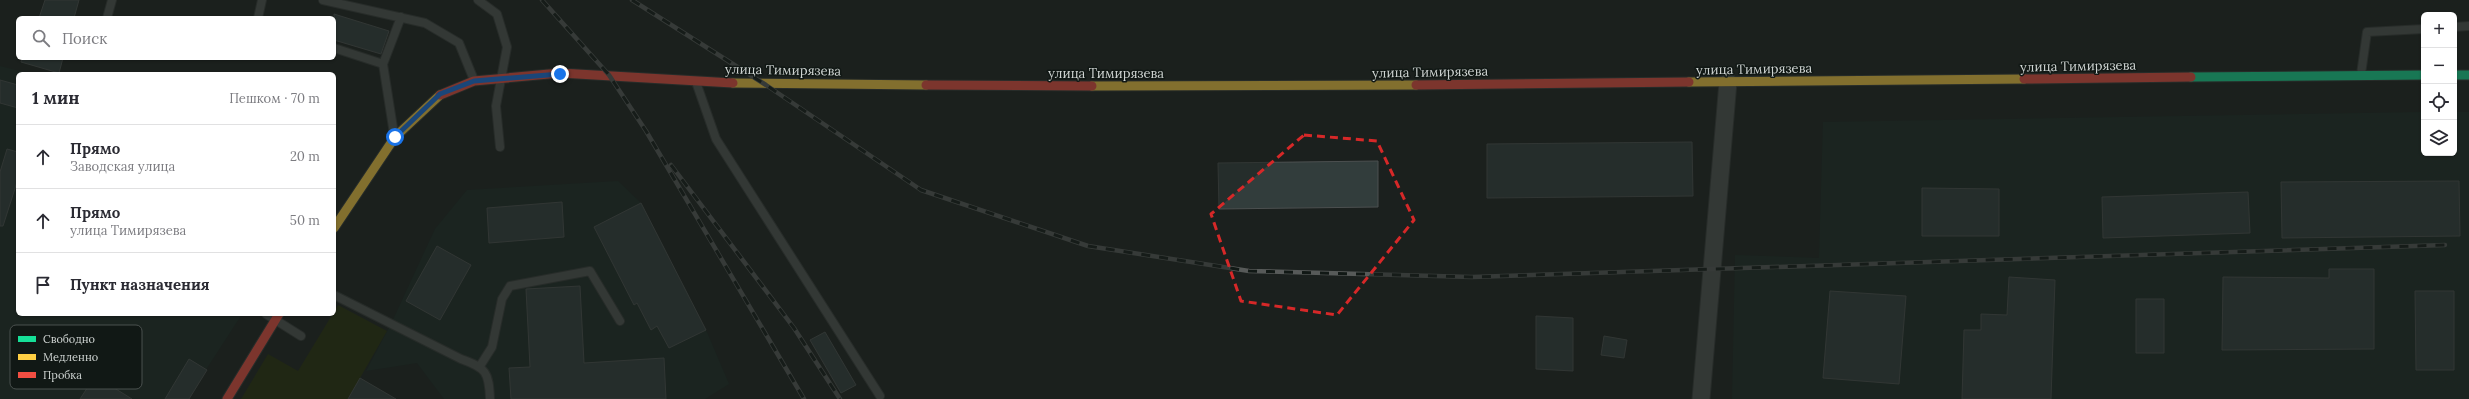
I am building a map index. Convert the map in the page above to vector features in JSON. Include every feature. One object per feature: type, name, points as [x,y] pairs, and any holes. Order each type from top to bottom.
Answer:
[{"type":"main road","name":"улица Тимирязева","points":[[395,137],[440,94],[474,81],[500,77],[560,74],[695,80],[766,85],[1276,86],[2421,75]]},
{"type":"main road","points":[[2457,75],[2469,75]]},
{"type":"main road","points":[[336,225],[395,137]]},
{"type":"main road","points":[[227,399],[277,317]]},
{"type":"street","points":[[1701,399],[1728,82]]},
{"type":"lane","points":[[108,16],[112,0]]},
{"type":"lane","points":[[258,16],[262,0]]},
{"type":"lane","points":[[324,0],[425,23],[459,43],[474,81]]},
{"type":"lane","points":[[478,0],[496,14],[507,47],[500,77],[496,106],[500,147]]},
{"type":"lane","points":[[395,137],[384,64],[401,17]]},
{"type":"lane","points":[[2457,27],[2469,26]]},
{"type":"lane","points":[[2361,76],[2367,32],[2421,29]]},
{"type":"lane","points":[[336,49],[384,64]]},
{"type":"lane","points":[[695,80],[716,139],[880,396]]},
{"type":"lane","points":[[480,366],[492,348],[502,299],[510,286],[590,271],[620,321]]},
{"type":"lane","points":[[336,296],[461,359],[480,366],[490,381],[490,399]]},
{"type":"lane","points":[[277,317],[302,336]]},
{"type":"highlighted area","points":[[1304,135],[1377,141],[1414,220],[1337,315],[1241,301],[1211,214]]},
{"type":"shaded area","points":[[0,66],[23,72],[16,72],[16,316],[241,316],[187,399],[0,399]]},
{"type":"shaded area","points":[[2421,112],[2421,156],[2457,156],[2457,112],[2469,112],[2469,399],[1732,399],[1735,255],[1819,258],[1823,122]]},
{"type":"shaded area","points":[[618,181],[641,203],[706,330],[729,384],[705,399],[444,399],[417,363],[366,371],[391,324],[435,229],[467,190]]},
{"type":"green space","points":[[338,305],[387,331],[348,399],[241,399],[268,354],[298,371],[331,316],[336,316],[336,308]]},
{"type":"building","points":[[45,0],[79,0],[75,16],[40,16]]},
{"type":"building","points":[[334,14],[389,31],[381,54],[336,41],[336,16],[334,16]]},
{"type":"building","points":[[22,60],[62,60],[59,72],[21,62]]},
{"type":"building","points":[[0,80],[16,84],[16,107],[0,103]]},
{"type":"building","points":[[1692,142],[1693,196],[1487,198],[1487,144]]},
{"type":"building","points":[[7,149],[16,151],[16,185],[3,226],[0,226],[0,172]]},
{"type":"building","points":[[1378,161],[1378,207],[1219,209],[1218,163]]},
{"type":"building","points":[[2459,181],[2460,236],[2282,238],[2281,182]]},
{"type":"building","points":[[1922,188],[1999,189],[1999,236],[1922,236]]},
{"type":"building","points":[[2248,192],[2250,233],[2103,238],[2102,197]]},
{"type":"building","points":[[562,202],[564,237],[489,243],[487,208]]},
{"type":"building","points":[[641,203],[706,330],[669,348],[657,326],[651,330],[637,303],[634,305],[594,227]]},
{"type":"building","points":[[437,246],[471,265],[440,320],[406,301]]},
{"type":"building","points":[[2329,269],[2374,269],[2374,349],[2222,350],[2223,277],[2329,278]]},
{"type":"building","points":[[2009,277],[2055,280],[2051,399],[1962,399],[1964,330],[1981,330],[1981,314],[2007,315]]},
{"type":"building","points":[[580,286],[584,363],[664,358],[666,399],[511,399],[509,368],[530,367],[526,289]]},
{"type":"building","points":[[1830,291],[1906,296],[1899,384],[1823,378]]},
{"type":"building","points":[[2415,291],[2454,291],[2454,370],[2416,370]]},
{"type":"building","points":[[2136,299],[2164,299],[2164,353],[2136,353]]},
{"type":"building","points":[[1536,316],[1573,318],[1573,371],[1536,369]]},
{"type":"building","points":[[825,332],[856,385],[841,393],[810,340]]},
{"type":"building","points":[[1604,336],[1627,340],[1624,358],[1601,355]]},
{"type":"building","points":[[189,359],[207,370],[189,399],[165,399]]},
{"type":"building","points":[[360,378],[396,399],[348,399]]},
{"type":"building","points":[[87,389],[116,389],[132,399],[80,399]]},
{"type":"railway","points":[[542,0],[609,75],[646,131],[804,399]]},
{"type":"railway","points":[[632,0],[766,85],[921,190],[1088,246],[1249,271],[1472,277],[2445,245]]},
{"type":"railway","points":[[671,165],[794,328],[840,399]]},
{"type":"traffic: fast","points":[[2191,77],[2421,75]]},
{"type":"traffic: fast","points":[[2457,75],[2469,75]]},
{"type":"traffic: slow","points":[[1689,82],[2024,79]]},
{"type":"traffic: slow","points":[[733,83],[926,85]]},
{"type":"traffic: slow","points":[[1092,86],[1416,85]]},
{"type":"traffic: slow","points":[[336,225],[395,137],[440,95]]},
{"type":"traffic: jam","points":[[440,95],[474,81],[560,73],[733,83]]},
{"type":"traffic: jam","points":[[2024,79],[2191,77]]},
{"type":"traffic: jam","points":[[1416,85],[1689,82]]},
{"type":"traffic: jam","points":[[926,85],[1092,86]]},
{"type":"traffic: jam","points":[[227,399],[278,316]]},
{"type":"route","points":[[395,137],[440,94],[474,81],[500,77],[560,74]]}]
